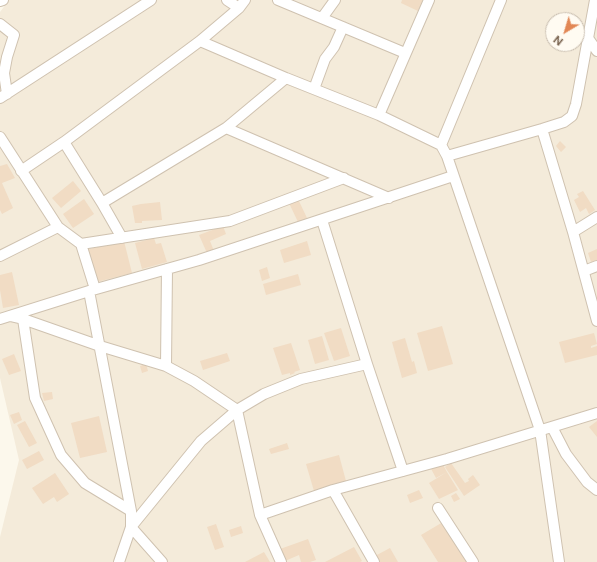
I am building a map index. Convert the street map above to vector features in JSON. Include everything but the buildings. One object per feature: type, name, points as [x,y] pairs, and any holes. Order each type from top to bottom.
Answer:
[{"type":"street","points":[[3,96],[151,0]]},
{"type":"street","points":[[227,0],[242,4]]},
{"type":"street","points":[[278,0],[406,53]]},
{"type":"street","points":[[322,18],[335,0]]},
{"type":"street","points":[[379,115],[429,0]]},
{"type":"street","points":[[440,145],[501,0]]},
{"type":"street","points":[[447,156],[542,130],[564,122],[572,116],[576,104],[595,0]]},
{"type":"street","points":[[21,170],[64,142],[200,41],[242,4]]},
{"type":"street","points":[[0,24],[14,35],[4,73],[3,96]]},
{"type":"street","points":[[314,89],[325,59],[334,46],[343,27]]},
{"type":"street","points":[[588,38],[597,51]]},
{"type":"street","points":[[200,41],[286,78],[379,115],[440,145],[447,156],[540,430],[559,562]]},
{"type":"street","points":[[102,203],[226,128],[286,78]]},
{"type":"street","points":[[226,128],[389,198]]},
{"type":"street","points":[[542,130],[573,232],[596,316]]},
{"type":"street","points":[[0,137],[58,227],[81,244],[92,290],[100,346],[130,511],[131,527],[162,562]]},
{"type":"street","points":[[64,142],[122,238]]},
{"type":"street","points":[[4,318],[92,290],[199,260],[453,176]]},
{"type":"street","points":[[81,244],[230,221],[344,178]]},
{"type":"street","points":[[573,232],[597,217]]},
{"type":"street","points":[[322,220],[367,364],[403,471]]},
{"type":"street","points":[[0,256],[58,227]]},
{"type":"street","points":[[584,270],[597,266]]},
{"type":"street","points":[[166,366],[168,269]]},
{"type":"street","points":[[4,318],[23,319],[100,346],[166,366],[194,381],[237,410],[260,515],[281,562]]},
{"type":"street","points":[[23,319],[35,398],[61,454],[85,483],[130,511]]},
{"type":"street","points":[[119,562],[131,527],[201,441],[237,410],[264,394],[301,379],[367,364]]},
{"type":"street","points":[[260,515],[333,490],[446,459],[597,414]]},
{"type":"street","points":[[552,427],[566,454],[588,482],[597,490]]},
{"type":"street","points":[[333,490],[374,562]]},
{"type":"street","points":[[438,508],[473,562]]},
{"type":"shaded area","points":[[9,0],[597,0],[597,562],[0,562],[0,537],[19,460],[0,378],[0,12]]}]
